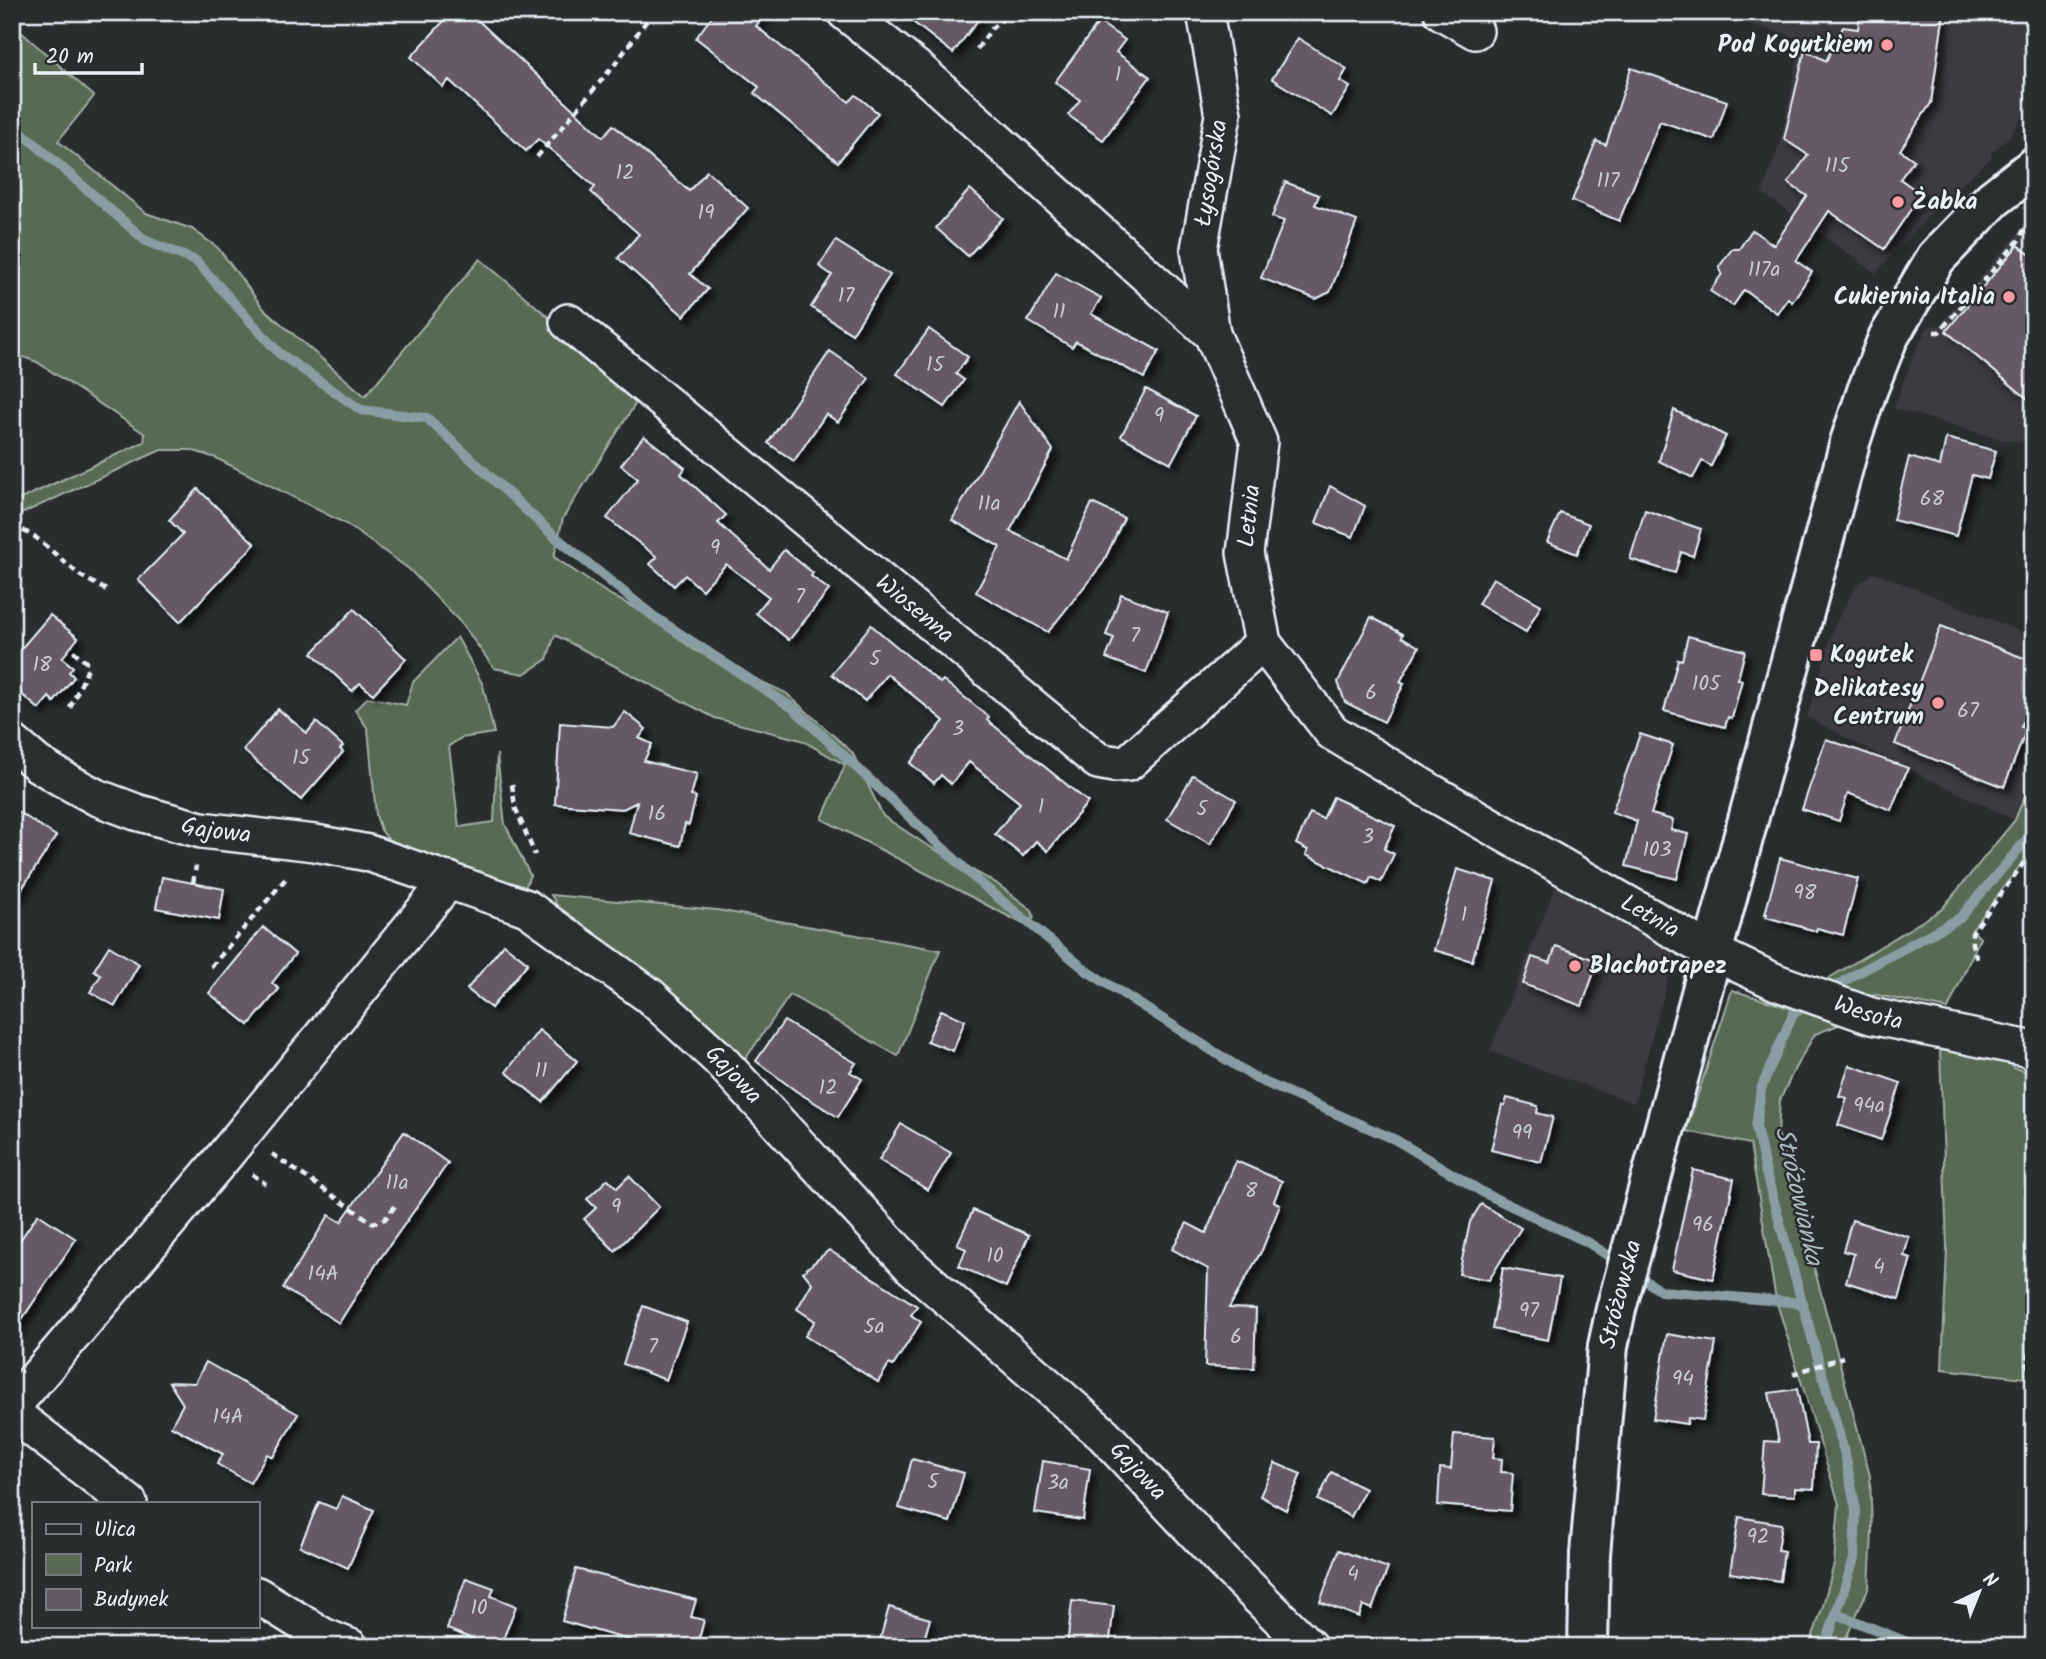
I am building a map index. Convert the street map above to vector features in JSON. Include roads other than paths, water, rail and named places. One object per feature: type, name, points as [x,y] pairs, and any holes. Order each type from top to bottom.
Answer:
[{"type":"main road","name":"Stróżowska","points":[[1588,1647],[1590,1554],[1608,1346],[1616,1309],[1850,442],[1888,338],[1936,258],[1993,199],[2034,167]]},
{"type":"street","name":"Letnia","points":[[845,12],[920,71],[1212,334],[1258,442],[1245,553],[1263,643],[1332,732],[1433,793],[1712,952]]},
{"type":"street","name":"Łysogórska","points":[[1205,12],[1223,115],[1199,249],[1212,334]]},
{"type":"street","points":[[1442,12],[1475,31]]},
{"type":"street","name":"Wiosenna","points":[[568,322],[1098,761],[1128,763],[1263,643]]},
{"type":"street","name":"Gajowa","points":[[12,742],[38,764],[63,779],[96,797],[136,811],[201,830],[316,843],[392,859],[527,908],[650,996],[718,1058],[912,1267],[1104,1435],[1224,1563],[1309,1647]]},
{"type":"street","points":[[12,1407],[234,1144],[449,880]]},
{"type":"street","name":"Wesoła","points":[[1712,952],[1776,982],[1871,1016],[2034,1050]]},
{"type":"street","points":[[12,1413],[129,1502]]},
{"type":"street","points":[[259,1596],[323,1636],[350,1647]]},
{"type":"waterway","points":[[12,124],[146,241],[196,261],[279,353],[361,410],[427,418],[553,535],[653,616],[793,708],[978,881],[1087,971],[1257,1079],[1396,1140],[1484,1193],[1589,1243],[1661,1291],[1803,1303]]},
{"type":"waterway","name":"Stróżowianka","points":[[1826,993],[1960,918],[2034,831]]},
{"type":"waterway","name":"Stróżowianka","points":[[1810,1003],[1793,1014],[1761,1089],[1756,1127],[1766,1173],[1846,1459],[1856,1510],[1854,1559],[1825,1647]]},
{"type":"waterway","points":[[1837,1614],[1919,1647]]},
{"type":"place","name":"Pod Kogutkiem","points":[[1887,45]]},
{"type":"place","name":"Żabka","points":[[1898,202]]},
{"type":"place","name":"Cukiernia Italia","points":[[2009,297]]},
{"type":"place","name":"Kogutek","points":[[1816,655]]},
{"type":"place","name":"Delikatesy Centrum","points":[[1938,703]]},
{"type":"place","name":"Blachotrapez","points":[[1575,966]]}]
